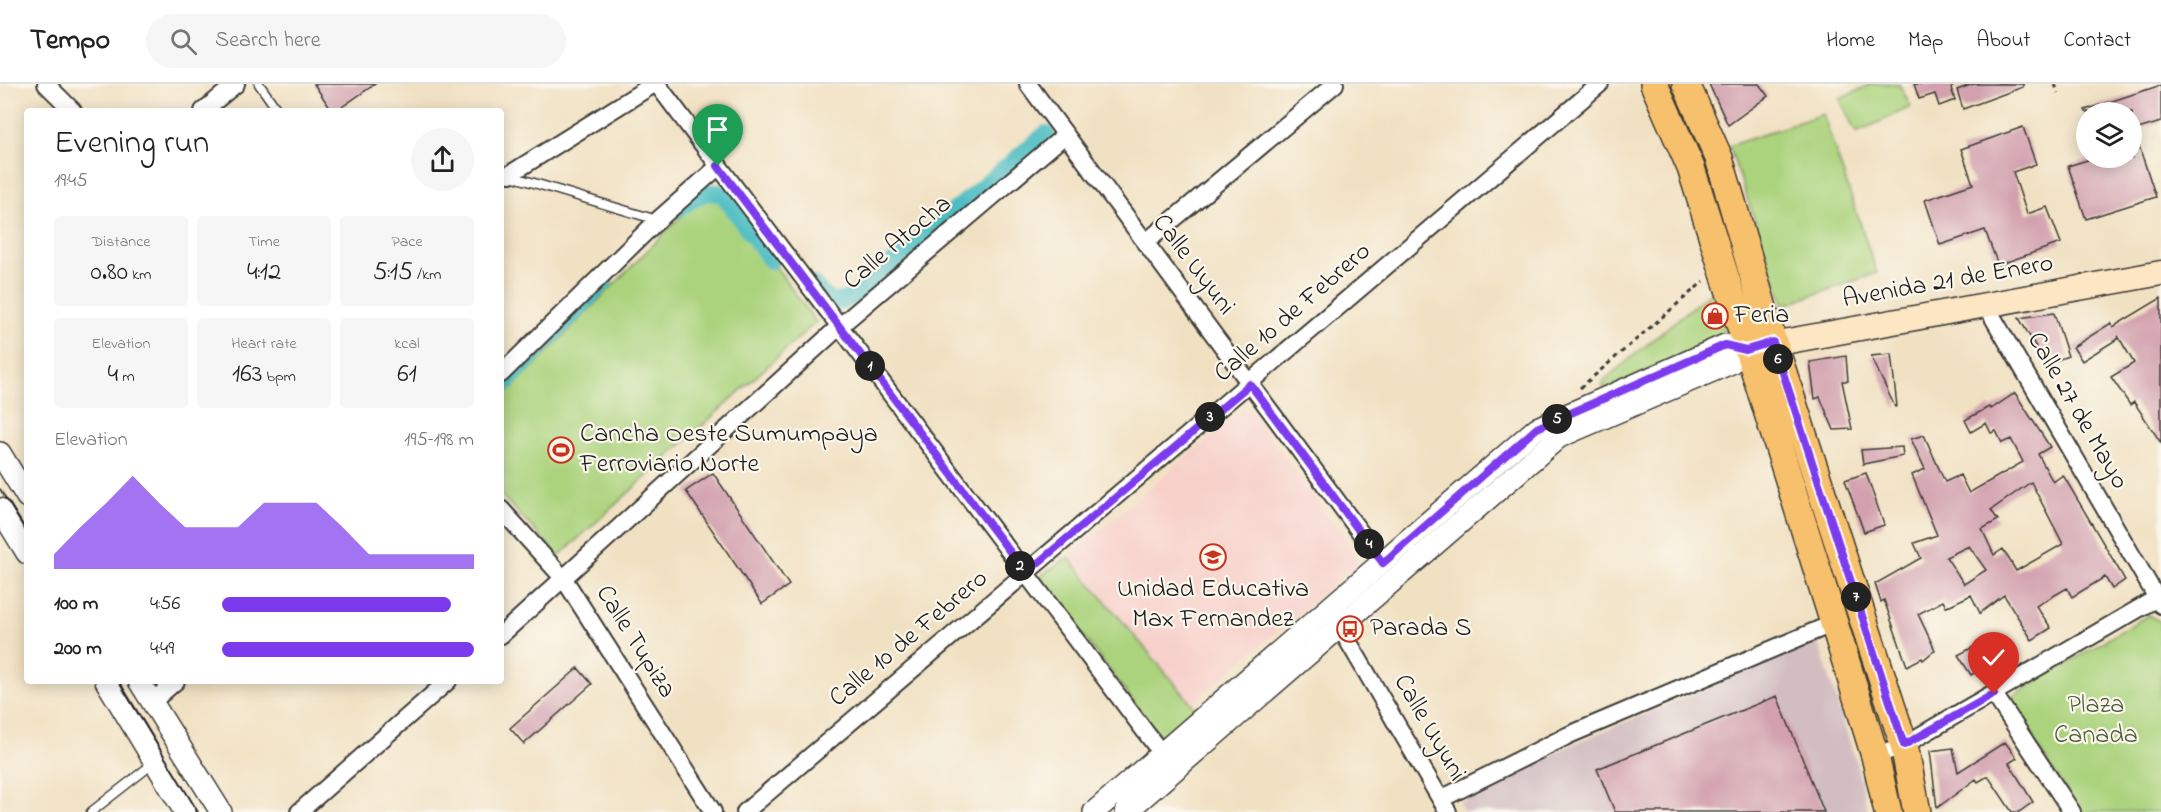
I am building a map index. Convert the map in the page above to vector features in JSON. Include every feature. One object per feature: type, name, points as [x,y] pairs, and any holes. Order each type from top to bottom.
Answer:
[{"type":"main road","points":[[1654,84],[1691,168],[1746,350],[1875,756],[1888,812]]},
{"type":"main road","points":[[1687,85],[1719,158],[1773,342],[1904,745],[1917,812]]},
{"type":"main road","name":"Avenida 21 de Enero","points":[[1746,350],[1773,342],[2161,273]]},
{"type":"street","points":[[46,84],[70,108]]},
{"type":"street","points":[[207,108],[236,84]]},
{"type":"street","points":[[505,174],[656,84],[1162,754]]},
{"type":"street","name":"Calle Uyuni","points":[[1028,84],[1383,563]]},
{"type":"street","points":[[1145,243],[1335,84]]},
{"type":"street","name":"Calle 10 de Febrero","points":[[745,812],[1250,384],[1599,84]]},
{"type":"street","name":"Calle Atocha","points":[[504,631],[840,326],[1065,135]]},
{"type":"street","points":[[504,371],[658,220],[718,166]]},
{"type":"street","name":"Calle 27 de Mayo","points":[[1985,304],[2159,602]]},
{"type":"street","name":"Avenida 21 de Enero","points":[[1094,812],[1537,428],[1725,345],[1746,350]]},
{"type":"street","name":"Avenida 21 de Enero","points":[[1134,809],[1339,627],[1559,437],[1731,363],[1746,350]]},
{"type":"street","points":[[0,453],[24,491]]},
{"type":"street","points":[[0,509],[24,548]]},
{"type":"street","name":"Calle Tupiza","points":[[504,512],[564,579],[713,812]]},
{"type":"street","points":[[1875,756],[1904,745],[2159,602]]},
{"type":"street","name":"Calle Uyuni","points":[[1329,608],[1444,806]]},
{"type":"street","points":[[1444,806],[1569,735],[1834,623]]},
{"type":"street","points":[[108,684],[186,812]]},
{"type":"street","points":[[141,684],[221,812]]},
{"type":"street","points":[[152,702],[173,684]]},
{"type":"street","points":[[299,812],[445,684]]},
{"type":"street","points":[[1994,694],[2072,812]]},
{"type":"street","points":[[1126,784],[1134,809]]},
{"type":"lane","points":[[259,84],[276,108]]},
{"type":"lane","points":[[505,174],[658,220]]},
{"type":"lane","points":[[91,812],[156,762]]},
{"type":"path","points":[[2055,84],[2058,93]]},
{"type":"path","points":[[1579,388],[1722,267]]},
{"type":"shaded area","name":"Unidad Educativa Max Fernandez","points":[[1242,410],[1251,412],[1357,556],[1356,565],[1192,703],[1068,557]]},
{"type":"shaded area","points":[[1818,641],[1858,769],[1868,812],[1464,812],[1459,803],[1568,746]]},
{"type":"green space","points":[[1871,84],[1899,84],[1911,107],[1856,133],[1840,99]]},
{"type":"green space","points":[[1823,114],[1877,273],[1784,305],[1729,146]]},
{"type":"green space","points":[[705,192],[722,193],[816,322],[559,556],[504,498],[504,396]]},
{"type":"green space","points":[[1712,291],[1718,294],[1725,324],[1722,336],[1609,388],[1603,387],[1603,381]]},
{"type":"green space","points":[[1068,557],[1197,710],[1164,736],[1158,734],[1042,582],[1042,575]]},
{"type":"green space","name":"Plaza Canada","points":[[2148,615],[2161,622],[2161,812],[2080,812],[2008,702],[2011,697]]},
{"type":"building","points":[[314,84],[375,84],[340,108],[330,108]]},
{"type":"building","points":[[1709,84],[1759,84],[1768,96],[1728,125]]},
{"type":"building","points":[[1914,84],[1957,84],[1951,88],[1955,100],[1939,106],[1935,94],[1919,99]]},
{"type":"building","points":[[1973,84],[2023,84],[2023,87],[1963,109],[1957,90]]},
{"type":"building","points":[[2161,85],[2161,122],[2142,128],[2142,102],[2109,102]]},
{"type":"building","points":[[2023,127],[2036,164],[2013,172],[2027,214],[2047,207],[2061,243],[1998,265],[1985,230],[1940,245],[1925,200],[1973,184],[1961,149]]},
{"type":"building","points":[[2142,155],[2156,197],[2086,219],[2068,166],[2076,164],[2076,168],[2142,168]]},
{"type":"building","points":[[2161,298],[2161,443],[2134,402],[2130,405],[2111,377],[2134,363],[2118,336],[2119,338],[2082,361],[2073,347],[2111,323],[2113,327]]},
{"type":"building","points":[[2054,313],[2068,356],[2046,364],[2019,318]]},
{"type":"building","points":[[1891,354],[1897,406],[1895,407],[1871,356]]},
{"type":"building","points":[[1846,356],[1848,381],[1842,381],[1852,429],[1834,430],[1820,397],[1815,399],[1810,362]]},
{"type":"building","points":[[2015,393],[2050,447],[2038,454],[2053,482],[2063,475],[2125,580],[2112,589],[2105,577],[2072,597],[2067,588],[2036,606],[2051,628],[2032,640],[2004,595],[1980,613],[1971,595],[1946,607],[1943,601],[1918,614],[1935,650],[1923,660],[1922,658],[1907,666],[1884,600],[1881,602],[1875,584],[1921,558],[1914,543],[1937,535],[1912,475],[1925,469],[1911,439],[1924,435],[1945,482],[1960,475],[1969,493],[2023,462],[2011,439],[2002,443],[1996,431],[1991,433],[1986,423],[1971,432],[1965,420],[1989,407],[1991,409]],"holes":[[[2031,482],[2063,544],[2016,571],[2003,549],[1994,555],[1982,529],[1998,520],[1991,510]],[[1969,546],[1986,570],[1964,584],[1946,557]]]},
{"type":"building","points":[[1902,447],[1903,456],[1863,464],[1861,450]]},
{"type":"building","points":[[713,473],[789,585],[762,604],[686,491]]},
{"type":"building","points":[[1866,473],[1884,525],[1864,532],[1845,480]]},
{"type":"building","points":[[1981,643],[1993,661],[1971,675],[1958,655]]},
{"type":"building","points":[[578,668],[592,684],[524,744],[510,728]]},
{"type":"building","points":[[1777,696],[1824,812],[1615,812],[1597,769]]},
{"type":"building","points":[[2005,742],[2017,758],[2009,763],[2033,802],[2019,812],[2012,812],[1988,776],[1978,782],[1976,779],[1937,808],[1930,751],[1953,748],[1958,772]]},
{"type":"waterway","points":[[814,285],[823,295],[832,300],[842,301],[855,295],[1046,134]]},
{"type":"waterway","points":[[676,209],[705,192],[722,193],[771,260]]},
{"type":"waterway","points":[[504,384],[604,281]]},
{"type":"tram line","points":[[0,489],[24,528]]},
{"type":"tram line","points":[[120,684],[198,812]]},
{"type":"place","name":"Feria","points":[[1715,316]]},
{"type":"place","name":"Cancha Oeste Sumumpaya Ferroviario Norte","points":[[561,450]]},
{"type":"place","name":"Unidad Educativa Max Fernandez","points":[[1213,557]]},
{"type":"place","name":"Parada S","points":[[1350,629]]},
{"type":"route","points":[[718,166],[1026,573],[1250,384],[1383,563],[1537,428],[1725,345],[1746,350],[1773,342],[1904,745],[1994,694]]}]
